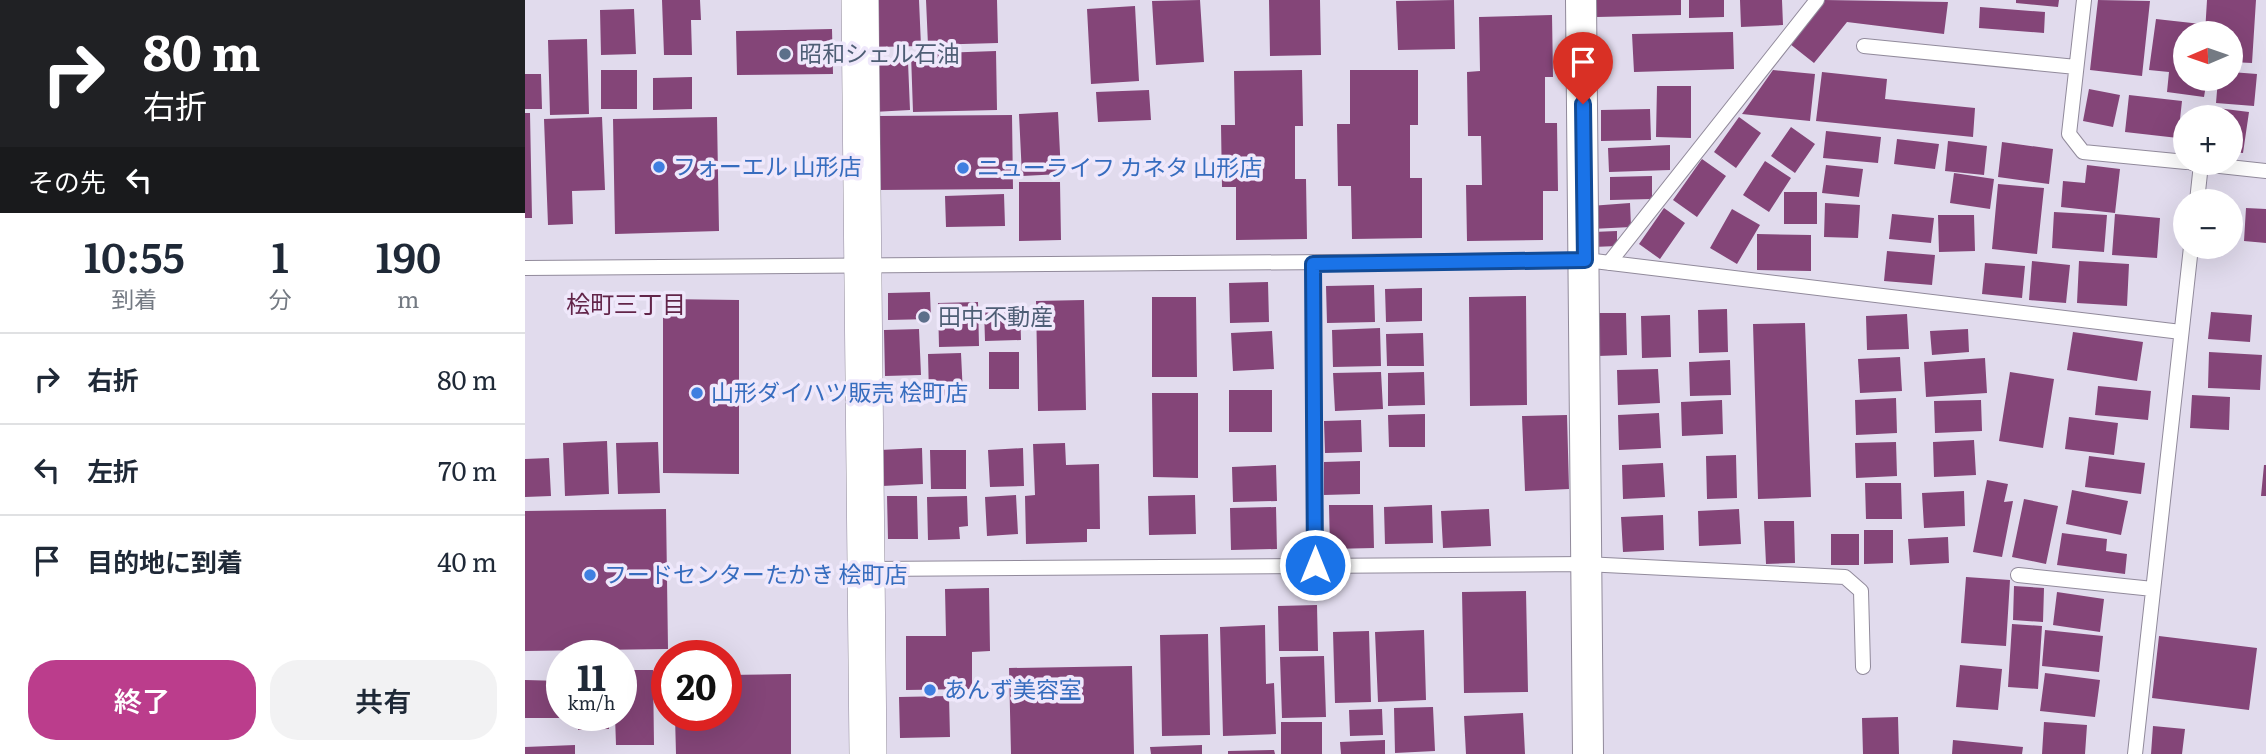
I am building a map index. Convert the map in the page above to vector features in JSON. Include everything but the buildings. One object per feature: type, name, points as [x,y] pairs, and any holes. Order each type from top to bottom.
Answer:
[{"type":"street","points":[[860,0],[868,754]]},
{"type":"street","points":[[1581,0],[1597,262],[1585,564],[1588,754]]},
{"type":"lane","points":[[1597,262],[1817,0]]},
{"type":"lane","points":[[2084,0],[2069,134],[2083,152],[2173,161]]},
{"type":"lane","points":[[1864,46],[2076,67]]},
{"type":"lane","points":[[2243,168],[2266,171]]},
{"type":"lane","points":[[2136,754],[2190,259]]},
{"type":"lane","points":[[525,268],[1597,262],[2181,332]]},
{"type":"lane","points":[[1313,264],[1315,565]]},
{"type":"lane","points":[[867,569],[1585,564],[1845,577],[1861,591],[1863,667]]},
{"type":"lane","points":[[2018,575],[2153,589]]},
{"type":"place","name":"昭和シェル石油","points":[[785,54]]},
{"type":"place","name":"フォーエル 山形店","points":[[659,167]]},
{"type":"place","name":"ニューライフ カネタ 山形店","points":[[963,168]]},
{"type":"place","name":"田中不動産","points":[[924,317]]},
{"type":"place","name":"山形ダイハツ販売 桧町店","points":[[697,393]]},
{"type":"place","name":"フードセンターたかき 桧町店","points":[[590,575]]},
{"type":"place","name":"あんず美容室","points":[[930,690]]},
{"type":"district","name":"桧町三丁目","points":[[626,305]]},
{"type":"route","points":[[1315,565],[1313,264],[1585,260],[1583,104]]}]
